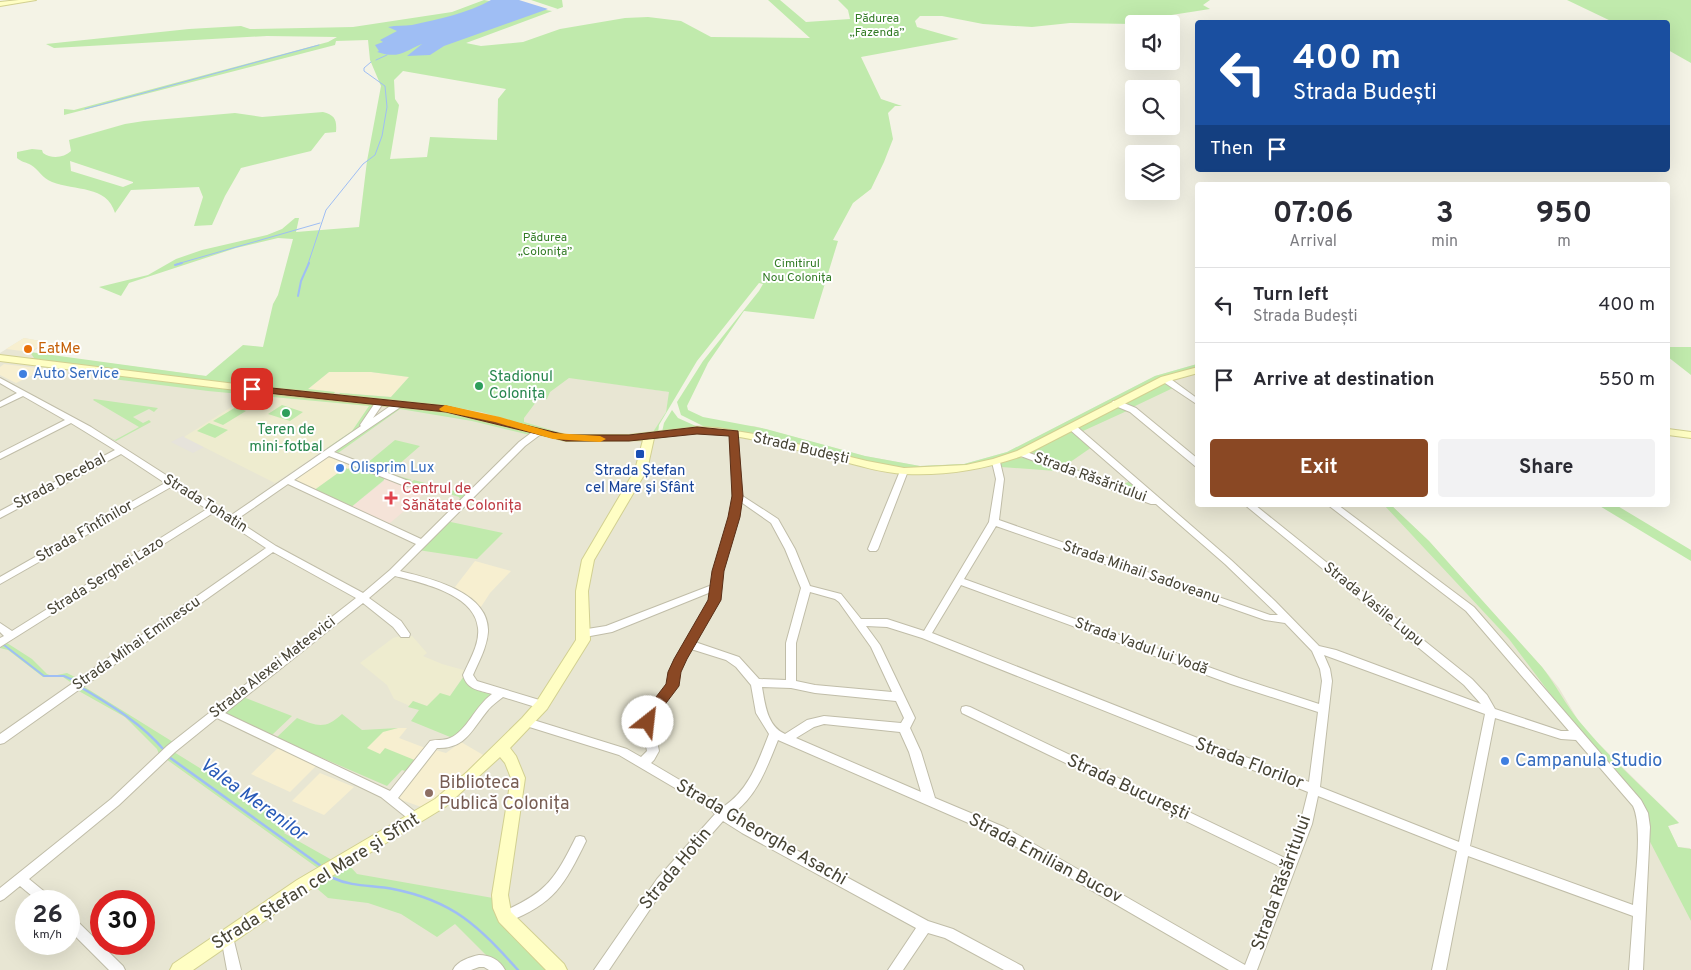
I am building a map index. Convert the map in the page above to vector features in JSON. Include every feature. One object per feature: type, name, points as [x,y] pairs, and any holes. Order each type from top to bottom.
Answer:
[{"type":"street","points":[[0,4],[33,0]]},
{"type":"street","name":"Strada Budești","points":[[0,358],[252,389],[461,411],[538,432],[578,439],[649,437],[697,430],[734,433],[904,471],[940,470],[996,462],[1021,453],[1165,379],[1195,371]]},
{"type":"street","points":[[1165,379],[1195,401]]},
{"type":"street","name":"Strada Tohatin","points":[[0,380],[121,450],[274,548],[362,598],[397,624],[406,634]]},
{"type":"street","points":[[0,404],[23,393]]},
{"type":"street","points":[[360,432],[380,402]]},
{"type":"street","points":[[1116,403],[1133,410],[1195,462]]},
{"type":"street","points":[[230,520],[399,404]]},
{"type":"street","points":[[0,456],[71,420]]},
{"type":"street","name":"Strada Răsăritului","points":[[1072,427],[1158,504],[1228,562],[1289,620],[1316,650],[1325,669],[1327,681],[1314,789],[1306,824],[1250,970]]},
{"type":"street","name":"Strada Alexei Mateevici","points":[[0,895],[115,802],[171,750],[216,713],[393,572],[522,444],[538,432]]},
{"type":"street","points":[[1670,432],[1691,435]]},
{"type":"street","points":[[642,763],[650,757],[653,751],[649,731],[651,713],[672,686],[674,672],[715,600],[715,587],[737,496],[734,433]]},
{"type":"street","name":"Strada Ștefan cel Mare și Sfînt","points":[[179,970],[326,871],[440,803],[501,748],[542,705],[579,650],[585,633],[582,591],[586,566],[641,470],[649,437]]},
{"type":"street","name":"Strada Decebal","points":[[0,515],[121,450]]},
{"type":"street","points":[[329,453],[408,484]]},
{"type":"street","name":"Strada Răsăritului","points":[[1021,453],[1158,504]]},
{"type":"street","points":[[926,635],[994,522],[1000,479],[996,462]]},
{"type":"street","points":[[873,549],[904,471]]},
{"type":"street","points":[[288,481],[421,543]]},
{"type":"street","name":"Strada Fîntînilor","points":[[0,582],[170,483]]},
{"type":"street","points":[[737,496],[775,521],[790,549],[806,588],[791,642],[792,684]]},
{"type":"street","name":"Strada Vasile Lupu","points":[[1251,507],[1468,682],[1483,698],[1491,712]]},
{"type":"street","points":[[1335,507],[1470,609],[1637,803],[1642,812],[1644,826],[1636,970]]},
{"type":"street","name":"Strada Serghei Lazo","points":[[0,643],[212,510]]},
{"type":"street","name":"Strada Mihail Sadoveanu","points":[[994,522],[1269,618],[1289,620]]},
{"type":"street","name":"Strada Mihai Eminescu","points":[[0,740],[274,548]]},
{"type":"street","points":[[393,572],[452,589],[479,614],[483,627],[469,679],[473,684],[542,705]]},
{"type":"street","name":"Strada Vadul lui Vodă","points":[[960,581],[1235,681],[1323,709]]},
{"type":"street","points":[[585,633],[608,628],[715,587]]},
{"type":"street","points":[[806,588],[838,596],[858,622],[874,645],[910,718],[904,728]]},
{"type":"street","name":"Strada Florilor","points":[[858,622],[887,623],[926,635],[1003,668],[1464,849],[1640,913]]},
{"type":"street","points":[[0,627],[11,636]]},
{"type":"street","points":[[690,644],[698,649],[735,660],[746,675],[756,684],[761,713],[781,736],[811,723],[824,720],[904,728]]},
{"type":"street","points":[[1316,650],[1332,653],[1561,736],[1578,736]]},
{"type":"street","points":[[756,684],[792,684],[815,689],[899,697]]},
{"type":"street","points":[[391,798],[434,744],[452,743],[464,735],[488,702],[500,693]]},
{"type":"street","name":"Strada București","points":[[966,710],[1290,866]]},
{"type":"street","points":[[1439,970],[1491,712]]},
{"type":"street","points":[[216,713],[391,798],[415,818]]},
{"type":"street","name":"Strada Gheorghe Asachi","points":[[527,722],[615,750],[642,763],[713,805],[722,814],[746,829],[925,926],[948,933],[1009,968]]},
{"type":"street","points":[[904,728],[915,752],[930,802]]},
{"type":"street","name":"Strada Emilian Bucov","points":[[781,736],[1000,831],[1241,970]]},
{"type":"street","name":"Strada Hotin","points":[[601,970],[662,882],[722,814],[735,806],[750,791],[781,736]]},
{"type":"street","points":[[501,748],[511,760],[518,778],[500,896],[503,913],[558,970]]},
{"type":"street","points":[[503,913],[528,908],[551,892],[562,877],[580,841]]},
{"type":"street","points":[[20,879],[34,890]]},
{"type":"street","points":[[895,970],[925,926]]},
{"type":"street","points":[[80,933],[118,970]]},
{"type":"street","points":[[226,937],[234,970]]},
{"type":"street","points":[[460,970],[476,961],[483,960],[498,970]]},
{"type":"shaded area","points":[[24,338],[46,342],[31,353],[206,376],[357,346],[670,392],[666,412],[654,431],[690,425],[754,426],[865,456],[920,466],[964,464],[1007,452],[1155,376],[1195,365],[1195,507],[1393,507],[1429,541],[1542,667],[1559,688],[1578,720],[1597,742],[1679,823],[1668,826],[1678,847],[1690,848],[1691,851],[1691,970],[0,970],[0,353]]},
{"type":"shaded area","points":[[24,338],[46,342],[30,352],[6,349]]},
{"type":"shaded area","points":[[4,364],[45,369],[16,383],[0,375],[0,367]]},
{"type":"shaded area","points":[[329,372],[371,372],[409,377],[391,397],[307,390]]},
{"type":"shaded area","points":[[252,394],[370,406],[352,431],[275,483],[184,437]]},
{"type":"shaded area","points":[[183,436],[204,447],[193,453],[171,442]]},
{"type":"shaded area","points":[[325,458],[335,458],[352,466],[348,469],[345,468],[313,491],[291,481]]},
{"type":"shaded area","name":"Centrul de Sănătate Colonița","points":[[384,478],[404,486],[431,488],[389,524],[350,508],[384,481]]},
{"type":"shaded area","points":[[475,561],[511,571],[490,593],[479,610],[455,587]]},
{"type":"shaded area","points":[[412,636],[427,653],[423,656],[467,671],[450,696],[427,706],[413,701],[410,706],[394,699],[387,685],[360,663],[393,638]]},
{"type":"shaded area","points":[[407,728],[399,738],[428,749],[408,772],[360,753],[383,731]]},
{"type":"shaded area","points":[[461,742],[485,756],[424,808],[396,798],[435,750],[446,753]]},
{"type":"shaded area","points":[[279,747],[317,765],[290,792],[251,774]]},
{"type":"shaded area","points":[[320,773],[354,787],[324,815],[292,801]]},
{"type":"green space","name":"Pădurea „Colonița”","points":[[484,0],[552,11],[466,43],[481,46],[523,42],[560,29],[625,18],[648,17],[681,21],[711,37],[810,38],[768,0],[780,0],[806,22],[850,19],[848,10],[838,0],[1210,0],[1203,5],[1210,9],[1171,15],[1125,15],[1125,24],[1070,23],[1032,27],[983,24],[942,16],[920,16],[915,21],[917,27],[959,39],[861,57],[881,99],[902,106],[895,106],[888,113],[893,139],[871,189],[853,203],[833,240],[838,241],[814,319],[744,311],[708,363],[687,406],[688,410],[703,417],[766,429],[865,456],[920,466],[964,464],[1007,452],[1155,376],[1195,365],[1195,369],[1183,372],[1022,449],[993,460],[964,466],[912,469],[884,465],[769,438],[705,427],[681,415],[677,402],[703,361],[759,291],[763,284],[759,283],[697,361],[659,425],[658,433],[653,432],[666,412],[669,392],[569,378],[550,392],[547,399],[539,398],[524,418],[524,422],[565,434],[562,436],[481,412],[452,407],[338,396],[340,393],[391,397],[409,377],[371,372],[329,372],[308,389],[335,392],[333,395],[36,361],[30,352],[206,376],[243,345],[263,347],[273,304],[278,295],[293,239],[278,238],[236,248],[129,283],[121,296],[99,287],[148,275],[176,259],[202,250],[267,235],[282,229],[295,218],[299,218],[296,232],[359,227],[367,161],[381,86],[370,60],[368,40],[336,41],[335,45],[64,115],[64,109],[74,110],[328,42],[337,37],[267,36],[54,48],[46,44],[189,29],[241,26],[250,29],[353,27],[452,12]],"holes":[[[403,71],[506,89],[498,99],[497,140],[430,137],[427,157],[390,159],[399,105],[395,99],[394,80]]]},
{"type":"green space","points":[[531,0],[562,0],[563,7],[558,9]]},
{"type":"green space","points":[[1567,0],[1691,0],[1691,63],[1670,51],[1670,20],[1609,20]]},
{"type":"green space","points":[[323,112],[334,119],[336,132],[325,133],[311,151],[241,168],[225,196],[212,225],[194,226],[203,197],[199,187],[131,190],[115,213],[111,204],[98,193],[52,182],[34,167],[17,158],[17,152],[32,149],[42,150],[43,153],[54,157],[61,156],[71,151],[69,140],[125,124],[235,113],[262,117]],"holes":[[[70,161],[133,182],[123,187],[71,171]]]},
{"type":"green space","points":[[1670,347],[1691,347],[1691,375],[1670,359]]},
{"type":"green space","points":[[110,374],[374,404],[375,406],[356,432],[331,449],[327,448],[352,431],[369,406],[208,391],[105,378]]},
{"type":"green space","points":[[1165,382],[1173,388],[1133,407],[1122,403]]},
{"type":"green space","points":[[93,400],[158,408],[154,412],[149,409],[133,417],[143,423],[149,420],[151,422],[116,441],[93,429],[115,440],[139,427]]},
{"type":"green space","name":"Teren de mini-fotbal","points":[[282,405],[303,412],[290,421],[268,414]]},
{"type":"green space","points":[[402,406],[438,410],[533,433],[530,435],[472,421],[400,409],[338,453],[366,464],[395,440],[420,446],[389,473],[412,480],[406,482],[369,465],[364,466],[337,455],[336,450]]},
{"type":"green space","points":[[1117,406],[1129,410],[1083,431],[1077,427]]},
{"type":"green space","points":[[236,407],[246,411],[223,425],[213,421]]},
{"type":"green space","points":[[672,410],[678,418],[698,427],[662,432],[664,423]]},
{"type":"green space","points":[[209,423],[228,430],[215,438],[197,431]]},
{"type":"green space","points":[[1068,431],[1074,432],[1092,447],[1066,465],[1122,485],[1130,481],[1149,498],[1040,458],[1030,451]]},
{"type":"green space","points":[[1015,458],[1026,458],[1056,469],[1056,471],[1001,467],[1001,462]]},
{"type":"green space","points":[[352,466],[384,478],[384,480],[350,508],[313,491],[345,468],[348,469]]},
{"type":"green space","points":[[414,480],[466,494],[460,499],[459,497],[431,488],[407,485]]},
{"type":"green space","points":[[1386,507],[1393,507],[1429,541],[1542,667],[1574,715],[1591,735],[1679,823],[1668,826],[1678,847],[1691,849],[1691,921],[1646,834],[1644,807],[1587,743],[1509,639]]},
{"type":"green space","points":[[1601,507],[1619,507],[1691,550],[1691,561]]},
{"type":"green space","points":[[446,521],[503,533],[477,559],[418,550]]},
{"type":"green space","points":[[7,643],[32,659],[47,674],[52,676],[67,673],[79,679],[73,684],[63,677],[43,677],[8,650],[0,648]]},
{"type":"green space","points":[[464,676],[472,688],[493,694],[470,725],[455,739],[411,721],[419,710],[408,707],[413,701],[427,706],[440,693],[450,696]]},
{"type":"green space","points":[[83,686],[173,742],[159,754],[157,749],[125,717],[77,690]]},
{"type":"green space","points":[[243,697],[292,716],[272,735],[226,714],[226,711]]},
{"type":"green space","points":[[342,714],[362,730],[398,728],[383,732],[367,748],[380,754],[385,748],[417,761],[408,772],[402,770],[387,786],[276,738],[297,718],[321,725],[331,722]]},
{"type":"green space","points":[[174,752],[277,816],[291,827],[284,833],[332,860],[319,869],[166,759]]},
{"type":"green space","points":[[348,864],[357,874],[493,898],[493,909],[553,970],[501,970],[455,924],[437,937],[401,914],[368,903],[328,898],[314,886]]},
{"type":"water","points":[[491,0],[519,0],[548,9],[444,46],[430,55],[407,56],[422,44],[396,55],[377,52],[379,51],[375,45],[383,42],[380,40],[397,31],[388,27],[412,25],[443,18],[473,9]]},
{"type":"waterway","points":[[85,109],[319,45]]},
{"type":"waterway","points":[[376,60],[387,55]]},
{"type":"waterway","points":[[308,264],[326,210],[363,164],[375,155],[382,136],[387,107],[385,86],[364,71],[364,68],[371,62]]},
{"type":"waterway","points":[[177,264],[320,223]]},
{"type":"waterway","points":[[175,265],[182,263]]},
{"type":"waterway","points":[[298,296],[301,281],[309,263]]},
{"type":"waterway","name":"Valea Merenilor","points":[[4,645],[44,676],[64,676],[73,680]]},
{"type":"waterway","name":"Valea Merenilor","points":[[82,688],[136,723],[164,750]]},
{"type":"waterway","name":"Valea Merenilor","points":[[169,757],[321,866]]},
{"type":"waterway","name":"Valea Merenilor","points":[[333,878],[348,883],[414,894],[449,908],[477,928],[518,970]]},
{"type":"slow traffic","points":[[445,409],[497,420],[553,436],[600,439]]},
{"type":"place","name":"EatMe","points":[[28,349]]},
{"type":"place","name":"Auto Service","points":[[23,374]]},
{"type":"place","name":"Stadionul Colonița","points":[[479,386]]},
{"type":"place","name":"Teren de mini-fotbal","points":[[286,413]]},
{"type":"place","name":"Strada Ștefan cel Mare și Sfânt","points":[[640,454]]},
{"type":"place","name":"Olisprim Lux","points":[[340,468]]},
{"type":"place","name":"Centrul de Sănătate Colonița","points":[[391,498]]},
{"type":"place","name":"Campanula Studio","points":[[1505,761]]},
{"type":"place","name":"Biblioteca Publică Colonița","points":[[429,793]]},
{"type":"route","points":[[252,389],[461,411],[566,438],[649,437],[697,430],[734,433],[737,496],[734,517],[718,571],[715,600],[680,659],[674,672],[672,686],[651,713],[648,722]]},
{"type":"park label","name":"Pădurea „Fazenda”","points":[[877,26]]},
{"type":"park label","name":"Cimitirul Nou Colonița","points":[[797,271]]}]
